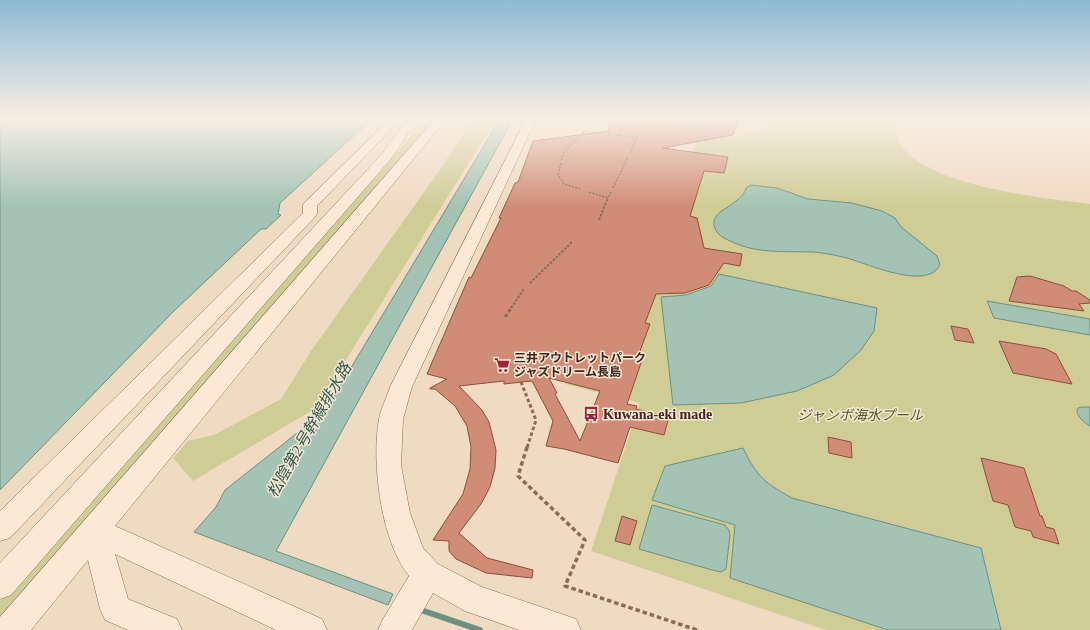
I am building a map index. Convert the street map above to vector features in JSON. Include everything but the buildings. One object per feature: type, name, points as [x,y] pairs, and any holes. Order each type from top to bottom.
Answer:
[{"type":"street","points":[[310,214],[310,205],[367,148]]},
{"type":"street","points":[[0,529],[310,214],[357,178],[387,148]]},
{"type":"street","points":[[0,585],[386,157],[392,148]]},
{"type":"street","points":[[10,630],[416,148]]},
{"type":"street","points":[[517,148],[401,387],[391,419],[388,465],[396,513],[404,531],[411,556],[410,603],[476,600],[565,630]]},
{"type":"street","points":[[94,530],[311,630]]},
{"type":"street","points":[[94,530],[116,609],[166,630]]},
{"type":"path","points":[[568,148],[564,153],[558,175],[564,184],[580,189]]},
{"type":"path","points":[[630,153],[632,148]]},
{"type":"path","points":[[613,188],[628,157]]},
{"type":"path","points":[[589,192],[608,198]]},
{"type":"path","points":[[599,220],[611,192]]},
{"type":"path","points":[[530,283],[572,242]]},
{"type":"path","points":[[505,317],[524,289]]},
{"type":"path","points":[[521,382],[536,420],[518,476],[585,540],[565,586],[697,630]]},
{"type":"green space","points":[[400,148],[409,148],[3,630],[0,630],[0,601]]},
{"type":"green space","points":[[454,148],[478,148],[316,408],[193,481],[173,458],[188,441],[214,435],[281,399],[311,351]]},
{"type":"green space","name":"ジャンボ海水プール","points":[[694,148],[903,148],[918,161],[939,172],[964,181],[1018,194],[1090,204],[1090,630],[826,630],[591,551],[640,403],[565,384],[579,354],[683,175]]},
{"type":"water","points":[[0,148],[340,148],[280,203],[278,214],[281,215],[266,229],[261,229],[174,311],[0,490]]},
{"type":"water","points":[[482,148],[497,148],[276,551],[393,594],[388,605],[194,532],[216,507],[225,490],[325,411]]},
{"type":"water","points":[[751,185],[777,188],[808,199],[852,203],[882,211],[895,218],[901,227],[937,256],[940,265],[933,272],[923,276],[910,276],[896,274],[847,258],[829,254],[815,252],[758,250],[748,248],[725,239],[716,231],[714,225],[715,217],[744,194],[746,188]]},
{"type":"water","points":[[719,274],[877,308],[874,331],[861,350],[834,375],[797,391],[741,403],[673,405],[661,297],[686,295],[711,286]]},
{"type":"water","points":[[987,301],[1090,319],[1090,335],[994,318]]},
{"type":"water","points":[[1090,407],[1090,426],[1079,416],[1077,411],[1078,408]]},
{"type":"water","points":[[743,448],[758,473],[768,483],[792,498],[981,548],[1001,630],[888,630],[730,578],[735,525],[652,500],[665,466]]},
{"type":"water","points":[[652,505],[725,525],[729,530],[730,535],[726,569],[721,572],[712,570],[639,549]]},
{"type":"waterway","name":"松陰第2号幹線排水路","points":[[418,609],[480,630]]},
{"type":"place","name":"三井アウトレットパーク ジャズドリーム長島","points":[[502,365]]},
{"type":"place","name":"Kuwana-eki made","points":[[591,414]]}]
